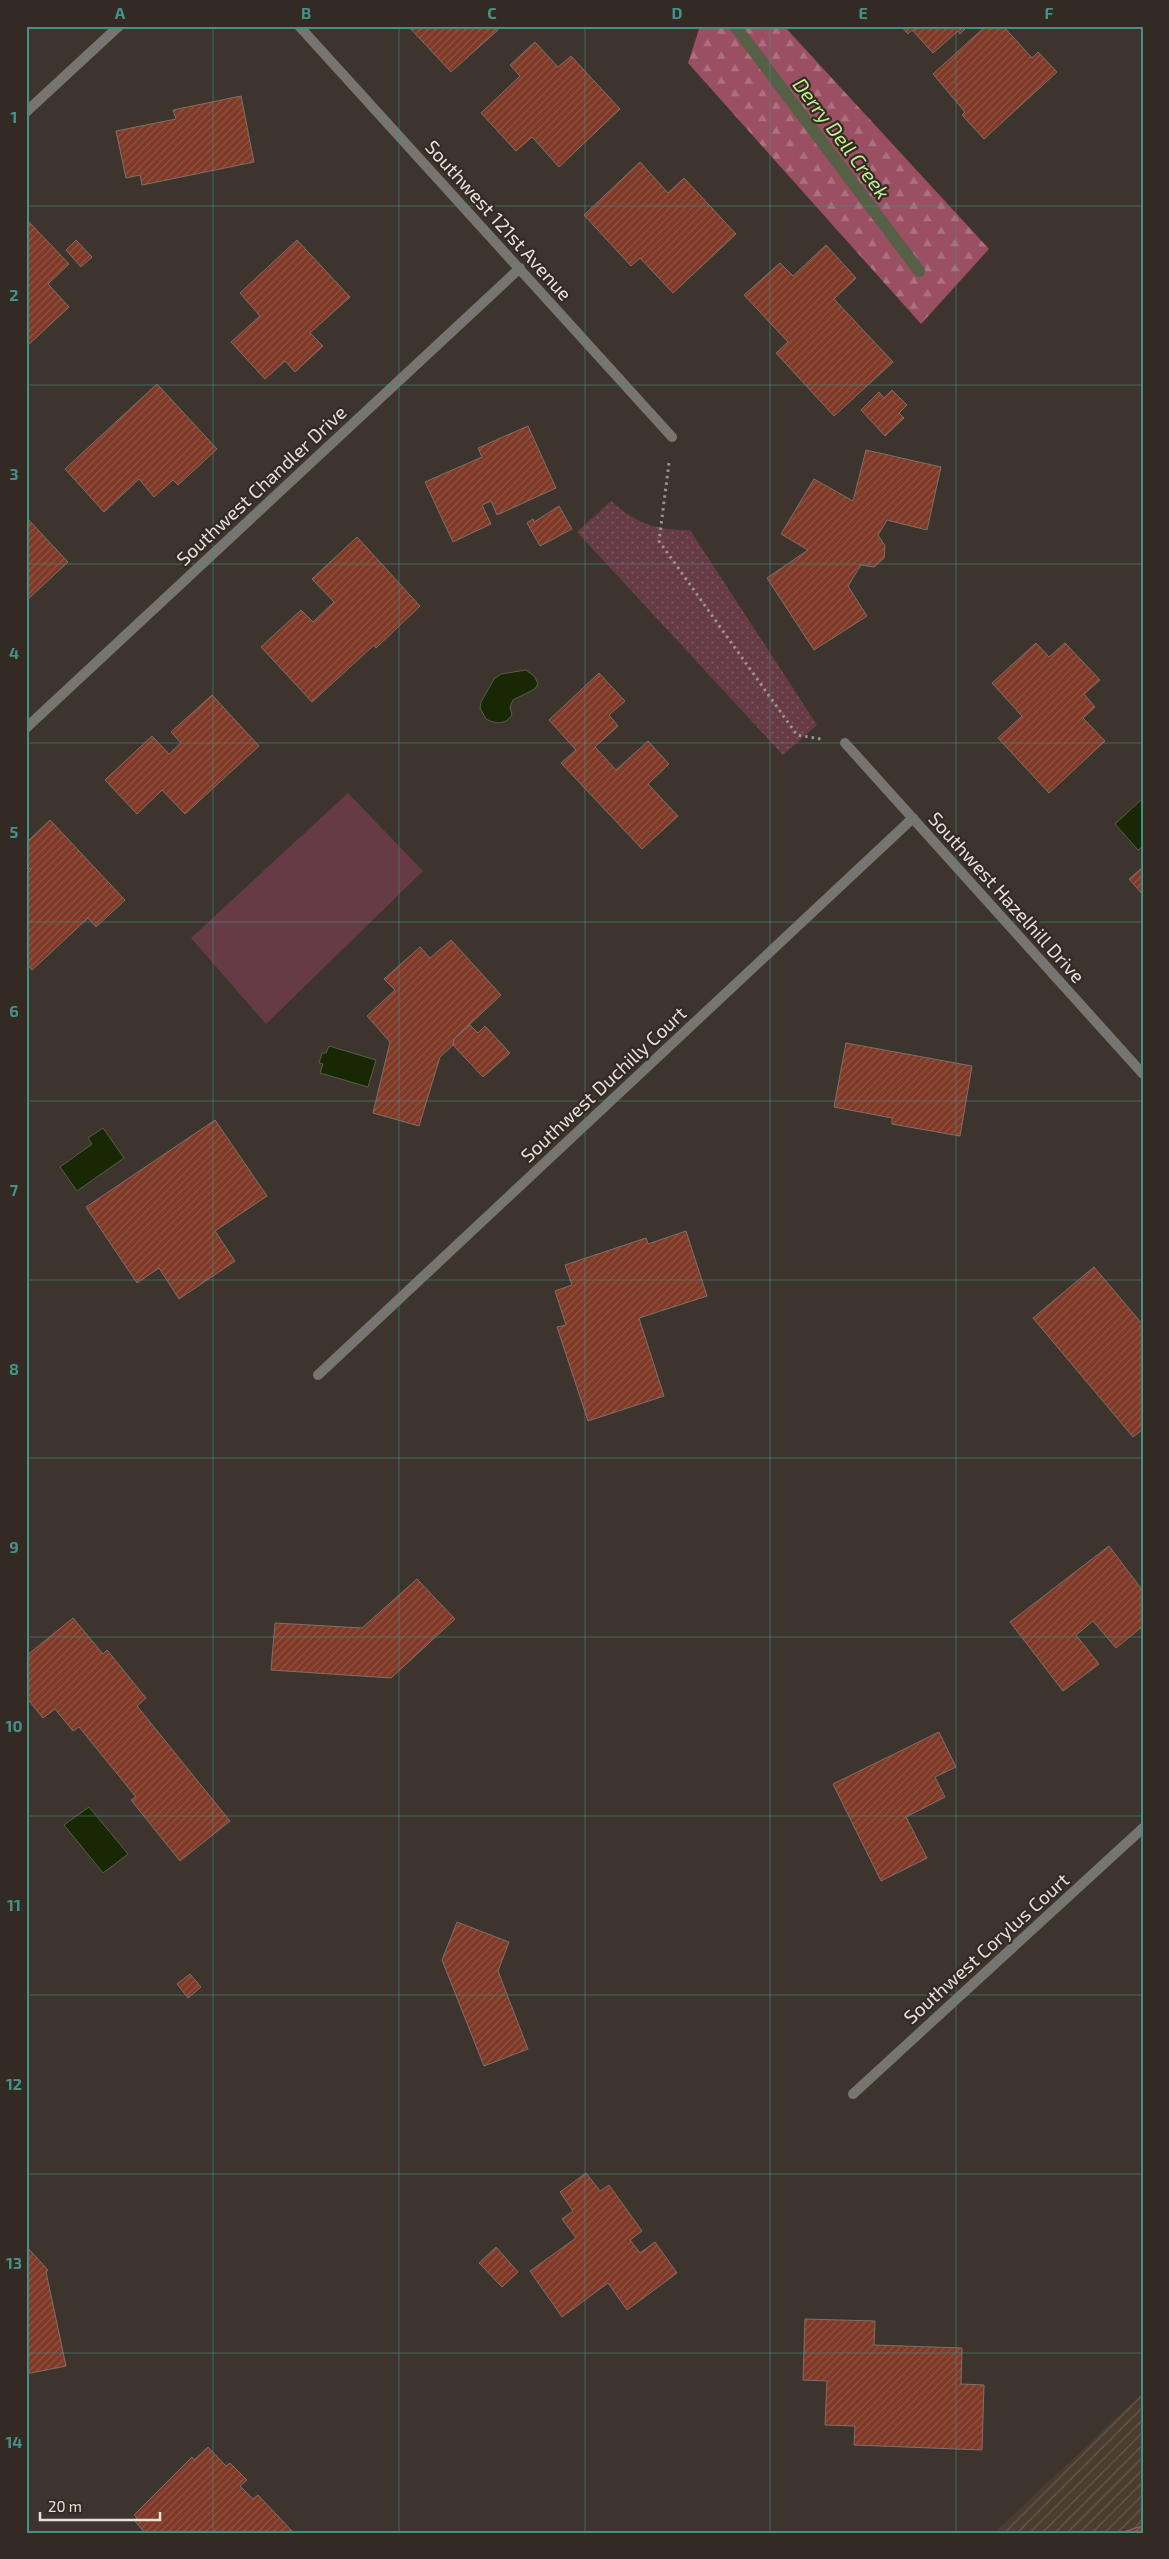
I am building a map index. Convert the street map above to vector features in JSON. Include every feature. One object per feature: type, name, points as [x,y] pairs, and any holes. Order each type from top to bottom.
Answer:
[{"type":"street","points":[[26,112],[119,26]]},
{"type":"street","name":"Southwest 121st Avenue","points":[[299,26],[672,437]]},
{"type":"street","name":"Southwest Chandler Drive","points":[[26,728],[520,268]]},
{"type":"street","name":"Southwest Hazelhill Drive","points":[[845,743],[1143,1074]]},
{"type":"street","name":"Southwest Duchilly Court","points":[[318,1375],[913,818]]},
{"type":"street","name":"Southwest Corylus Court","points":[[853,2094],[1143,1828]]},
{"type":"path","points":[[672,437],[659,541],[797,735],[845,743]]},
{"type":"shaded area","points":[[611,501],[629,515],[647,524],[667,529],[690,530],[817,725],[783,755],[577,532]]},
{"type":"shaded area","points":[[526,670],[535,677],[538,684],[535,689],[513,700],[510,707],[512,715],[506,721],[497,723],[486,719],[480,708],[481,702],[494,679],[501,674]]},
{"type":"shaded area","points":[[348,793],[423,871],[266,1024],[191,938]]},
{"type":"shaded area","points":[[1143,798],[1143,846],[1138,850],[1115,824]]},
{"type":"shaded area","points":[[329,1046],[376,1060],[368,1087],[320,1073],[323,1064],[319,1063],[322,1053],[326,1053]]},
{"type":"shaded area","points":[[103,1128],[124,1158],[77,1191],[60,1167],[92,1144],[88,1138]]},
{"type":"shaded area","points":[[89,1807],[128,1854],[103,1873],[64,1825]]},
{"type":"shaded area","points":[[1143,2393],[1143,2533],[994,2533]]},
{"type":"green space","points":[[700,26],[784,26],[989,249],[921,324],[688,63]]},
{"type":"building","points":[[408,26],[494,26],[498,30],[451,72]]},
{"type":"building","points":[[901,26],[968,26],[960,34],[958,31],[933,53],[912,30],[908,34]]},
{"type":"building","points":[[986,26],[1003,26],[1032,58],[1038,52],[1057,72],[984,139],[962,115],[965,112],[933,74]]},
{"type":"building","points":[[535,42],[558,67],[571,56],[620,109],[559,167],[532,137],[516,151],[481,113],[520,76],[510,65]]},
{"type":"building","points":[[241,96],[254,162],[142,185],[140,175],[126,178],[116,131],[176,119],[173,110]]},
{"type":"building","points":[[640,162],[668,193],[684,178],[736,234],[673,293],[640,258],[631,266],[584,215]]},
{"type":"building","points":[[29,222],[69,264],[48,284],[69,307],[26,347],[26,224]]},
{"type":"building","points":[[76,240],[92,257],[81,267],[66,250]]},
{"type":"building","points":[[297,240],[350,297],[310,333],[323,346],[295,372],[285,361],[265,379],[231,342],[260,316],[240,293]]},
{"type":"building","points":[[826,245],[856,278],[834,299],[893,362],[834,416],[776,353],[788,342],[744,295],[780,263],[793,276]]},
{"type":"building","points":[[157,384],[217,449],[178,485],[173,480],[154,497],[139,479],[104,512],[65,469]]},
{"type":"building","points":[[892,390],[907,405],[899,413],[904,418],[885,436],[861,410],[879,392],[884,398]]},
{"type":"building","points":[[528,426],[556,488],[497,515],[491,501],[482,505],[491,524],[453,542],[425,482],[482,457],[478,448]]},
{"type":"building","points":[[866,450],[941,467],[927,530],[887,520],[878,535],[885,546],[884,558],[874,567],[861,565],[848,586],[867,616],[814,650],[767,578],[808,550],[781,534],[814,479],[853,501]]},
{"type":"building","points":[[559,506],[572,529],[540,546],[527,523],[533,519],[534,522]]},
{"type":"building","points":[[26,517],[68,562],[26,601]]},
{"type":"building","points":[[357,537],[420,606],[376,648],[374,645],[312,702],[261,647],[301,610],[313,622],[334,602],[312,579]]},
{"type":"building","points":[[1036,643],[1049,657],[1065,643],[1100,680],[1084,694],[1095,707],[1083,718],[1105,741],[1049,793],[998,738],[1022,716],[992,683]]},
{"type":"building","points":[[599,673],[625,701],[609,715],[618,726],[595,747],[616,770],[648,741],[669,764],[648,784],[678,816],[642,849],[561,763],[576,750],[549,720]]},
{"type":"building","points":[[212,695],[259,746],[185,814],[162,790],[137,814],[105,780],[152,736],[169,754],[181,743],[171,732]]},
{"type":"building","points":[[50,820],[125,900],[96,927],[88,918],[32,970],[26,964],[26,874],[31,870],[26,865],[26,843]]},
{"type":"building","points":[[1143,867],[1143,895],[1129,879]]},
{"type":"building","points":[[451,940],[501,995],[454,1039],[453,1045],[440,1057],[419,1126],[373,1113],[390,1042],[367,1016],[395,990],[384,979],[420,947],[430,958]]},
{"type":"building","points":[[470,1025],[478,1033],[485,1026],[510,1053],[483,1077],[453,1045],[454,1039]]},
{"type":"building","points":[[846,1043],[972,1066],[960,1136],[892,1124],[892,1118],[834,1107]]},
{"type":"building","points":[[215,1120],[267,1196],[215,1231],[235,1261],[179,1299],[159,1268],[137,1283],[86,1207]]},
{"type":"building","points":[[686,1231],[707,1296],[639,1318],[664,1396],[588,1421],[557,1327],[566,1325],[555,1291],[572,1285],[565,1265],[646,1238],[648,1244]]},
{"type":"building","points":[[1094,1267],[1143,1325],[1143,1429],[1133,1437],[1033,1318]]},
{"type":"building","points":[[1109,1546],[1143,1591],[1143,1626],[1116,1648],[1093,1621],[1076,1635],[1099,1664],[1063,1691],[1010,1622]]},
{"type":"building","points":[[417,1579],[455,1619],[391,1678],[271,1670],[275,1623],[362,1628]]},
{"type":"building","points":[[73,1618],[103,1654],[107,1650],[146,1698],[137,1706],[230,1821],[180,1861],[131,1800],[136,1797],[79,1727],[73,1731],[55,1709],[43,1718],[26,1697],[26,1656]]},
{"type":"building","points":[[939,1732],[956,1767],[935,1777],[945,1797],[906,1817],[927,1858],[881,1881],[833,1784]]},
{"type":"building","points":[[457,1922],[509,1942],[498,1971],[528,2049],[484,2066],[442,1960]]},
{"type":"building","points":[[190,1974],[201,1987],[188,1998],[177,1984]]},
{"type":"building","points":[[586,2173],[600,2191],[609,2185],[642,2231],[630,2240],[640,2253],[655,2242],[677,2273],[627,2310],[608,2283],[562,2317],[530,2271],[576,2238],[562,2219],[573,2211],[560,2192]]},
{"type":"building","points":[[26,2246],[48,2270],[46,2272],[66,2366],[26,2374]]},
{"type":"building","points":[[496,2247],[518,2272],[502,2287],[479,2263]]},
{"type":"building","points":[[805,2319],[875,2321],[874,2345],[962,2348],[961,2384],[984,2385],[982,2450],[854,2445],[855,2426],[825,2425],[827,2381],[803,2380]]},
{"type":"building","points":[[208,2447],[226,2466],[230,2463],[247,2480],[240,2486],[253,2499],[258,2495],[294,2533],[145,2533],[134,2520],[137,2518],[134,2515],[192,2457],[194,2460]]},
{"type":"building","points":[[1142,2526],[1143,2533],[1120,2533]]},
{"type":"waterway","name":"Derry Dell Creek","points":[[735,26],[919,271]]}]
